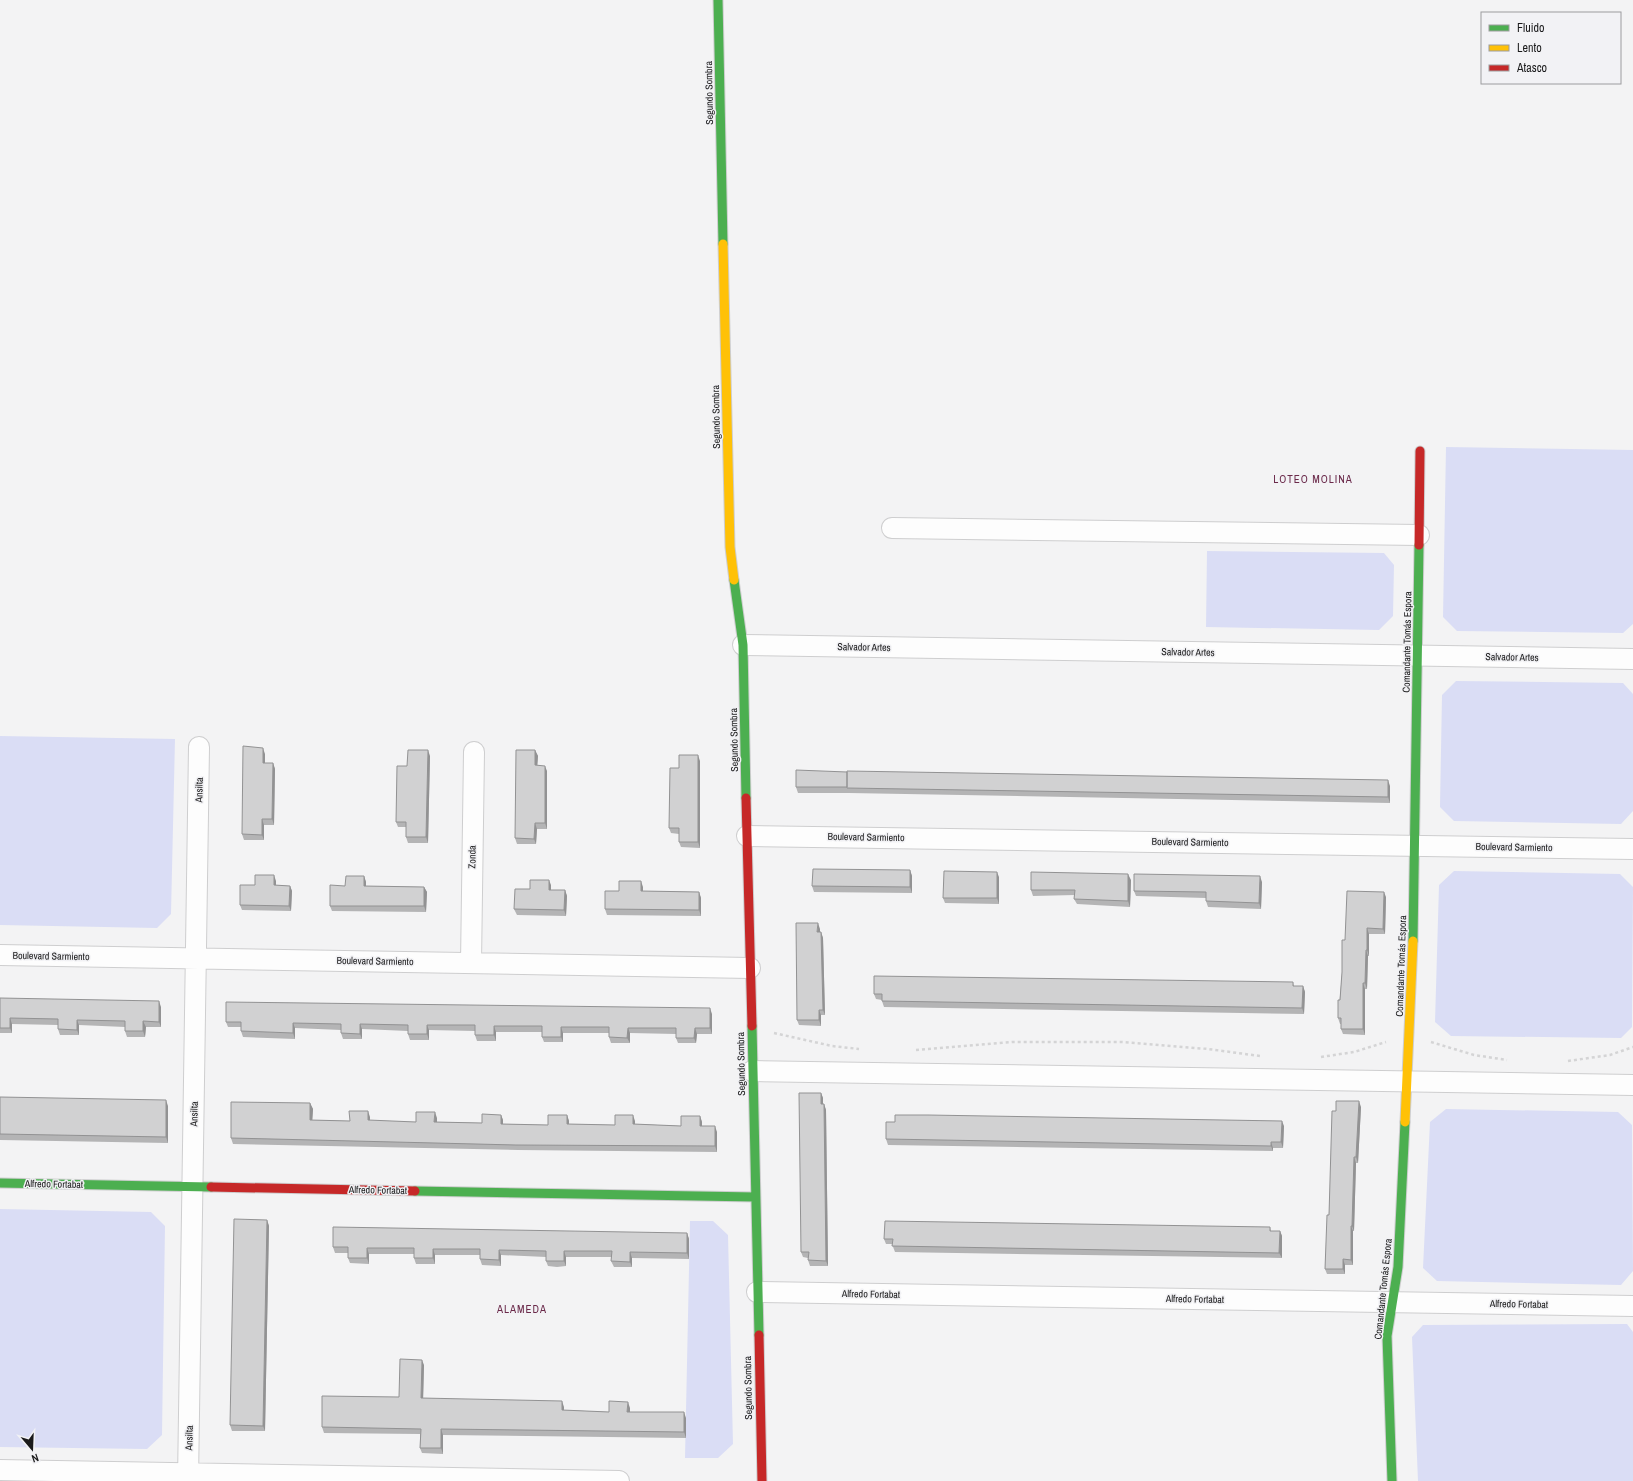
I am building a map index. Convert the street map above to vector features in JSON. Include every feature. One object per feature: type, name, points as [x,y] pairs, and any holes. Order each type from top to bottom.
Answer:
[{"type":"street","name":"Segundo Sombra","points":[[718,0],[730,547],[743,645],[762,1481]]},
{"type":"street","name":"Comandante Tomás Espora","points":[[1392,1481],[1387,1336],[1398,1267],[1413,938],[1420,451]]},
{"type":"street","points":[[892,528],[1419,536]]},
{"type":"street","name":"Salvador Artes","points":[[743,645],[1633,659]]},
{"type":"street","name":"Ansilta","points":[[188,1477],[199,747]]},
{"type":"street","name":"Zonda","points":[[471,963],[474,752]]},
{"type":"street","name":"Boulevard Sarmiento","points":[[747,836],[1633,849]]},
{"type":"street","name":"Boulevard Sarmiento","points":[[0,955],[750,968]]},
{"type":"street","points":[[752,1071],[1633,1086]]},
{"type":"street","name":"Alfredo Fortabat","points":[[0,1183],[755,1197]]},
{"type":"street","name":"Alfredo Fortabat","points":[[757,1292],[1633,1306]]},
{"type":"street","points":[[0,1470],[188,1477],[619,1481]]},
{"type":"path","points":[[751,1033],[775,1034],[832,1046],[864,1050]]},
{"type":"path","points":[[1314,1057],[1354,1052],[1391,1041],[1408,1040],[1430,1042],[1474,1054],[1515,1061]]},
{"type":"path","points":[[911,1051],[1012,1042],[1122,1042],[1266,1056]]},
{"type":"path","points":[[1563,1061],[1610,1055],[1633,1047]]},
{"type":"shaded area","points":[[1446,447],[1633,450],[1633,624],[1623,633],[1457,631],[1443,617]]},
{"type":"shaded area","points":[[1207,551],[1384,553],[1394,565],[1393,616],[1379,630],[1206,627]]},
{"type":"shaded area","points":[[1456,681],[1623,683],[1633,694],[1633,811],[1621,824],[1454,821],[1440,807],[1442,695]]},
{"type":"shaded area","points":[[0,736],[175,739],[171,914],[157,928],[0,925]]},
{"type":"shaded area","points":[[1454,871],[1620,874],[1633,887],[1632,1027],[1621,1038],[1451,1036],[1435,1022],[1439,885]]},
{"type":"shaded area","points":[[1446,1109],[1618,1112],[1632,1125],[1633,1271],[1621,1285],[1437,1281],[1423,1268],[1430,1122]]},
{"type":"shaded area","points":[[0,1209],[151,1212],[165,1226],[162,1435],[147,1449],[0,1447]]},
{"type":"shaded area","points":[[690,1221],[713,1221],[728,1235],[733,1444],[718,1458],[685,1458]]},
{"type":"shaded area","points":[[1627,1324],[1633,1332],[1633,1481],[1418,1481],[1412,1337],[1423,1325]]},
{"type":"building","points":[[243,746],[263,748],[263,763],[273,763],[272,819],[262,819],[262,835],[242,834]]},
{"type":"building","points":[[408,750],[428,750],[426,837],[406,837],[406,822],[396,822],[397,766],[407,766]]},
{"type":"building","points":[[516,750],[535,750],[535,765],[545,766],[545,823],[535,823],[534,839],[515,838]]},
{"type":"building","points":[[679,755],[698,755],[698,842],[679,842],[679,828],[669,828],[670,768],[679,768]]},
{"type":"building","points":[[796,770],[847,772],[847,787],[796,787]]},
{"type":"building","points":[[847,771],[1388,780],[1388,797],[847,788]]},
{"type":"building","points":[[813,869],[910,870],[910,887],[812,886]]},
{"type":"building","points":[[944,871],[997,872],[997,898],[943,898]]},
{"type":"building","points":[[1031,872],[1128,874],[1128,901],[1074,899],[1075,890],[1031,890]]},
{"type":"building","points":[[1134,874],[1260,876],[1259,903],[1206,901],[1206,892],[1134,891]]},
{"type":"building","points":[[255,875],[274,875],[274,885],[290,886],[289,906],[240,905],[240,885],[255,885]]},
{"type":"building","points":[[346,876],[364,876],[364,886],[424,887],[424,906],[330,906],[330,885],[345,886]]},
{"type":"building","points":[[530,880],[549,880],[549,890],[565,890],[564,910],[514,909],[515,889],[530,889]]},
{"type":"building","points":[[619,881],[641,881],[641,891],[699,892],[699,910],[605,909],[605,891],[619,891]]},
{"type":"building","points":[[1347,891],[1384,892],[1383,929],[1367,928],[1365,983],[1363,983],[1363,1029],[1341,1029],[1341,1018],[1338,1018],[1338,1000],[1340,1000],[1342,972],[1342,940],[1345,940]]},
{"type":"building","points":[[796,923],[818,923],[817,932],[821,932],[823,1010],[819,1010],[819,1020],[797,1020]]},
{"type":"building","points":[[874,976],[1293,982],[1293,986],[1303,986],[1302,1008],[882,1001],[882,994],[874,994]]},
{"type":"building","points":[[0,998],[159,1001],[159,1022],[143,1021],[143,1031],[125,1031],[125,1021],[77,1020],[77,1030],[58,1029],[58,1019],[10,1018],[10,1028],[0,1028]]},
{"type":"building","points":[[226,1002],[710,1008],[710,1028],[695,1028],[694,1038],[676,1038],[676,1028],[628,1028],[627,1038],[609,1037],[609,1027],[561,1027],[561,1037],[542,1037],[542,1026],[494,1026],[494,1035],[475,1035],[475,1025],[427,1025],[427,1034],[408,1034],[408,1025],[360,1024],[360,1034],[341,1033],[341,1024],[293,1023],[293,1033],[241,1031],[241,1022],[226,1022]]},
{"type":"building","points":[[799,1093],[821,1093],[821,1104],[824,1104],[826,1261],[808,1260],[809,1252],[801,1252]]},
{"type":"building","points":[[0,1097],[166,1100],[166,1137],[0,1134]]},
{"type":"building","points":[[1336,1101],[1359,1101],[1356,1157],[1354,1157],[1351,1260],[1343,1259],[1343,1269],[1325,1269],[1327,1215],[1329,1215],[1332,1111],[1336,1111]]},
{"type":"building","points":[[231,1102],[310,1103],[310,1120],[350,1121],[349,1111],[368,1111],[368,1120],[416,1122],[416,1112],[435,1112],[434,1122],[482,1123],[482,1114],[501,1115],[501,1124],[548,1125],[548,1115],[567,1115],[567,1124],[615,1125],[615,1115],[633,1115],[633,1124],[681,1126],[681,1116],[700,1116],[700,1126],[715,1126],[715,1146],[516,1145],[231,1138]]},
{"type":"building","points":[[895,1115],[1282,1121],[1281,1142],[1271,1142],[1271,1146],[886,1139],[886,1122],[895,1122]]},
{"type":"building","points":[[234,1219],[267,1220],[263,1426],[230,1425]]},
{"type":"building","points":[[885,1221],[1270,1227],[1270,1231],[1280,1231],[1279,1253],[892,1246],[893,1239],[884,1239]]},
{"type":"building","points":[[333,1227],[687,1233],[687,1253],[630,1252],[630,1262],[611,1261],[612,1251],[564,1251],[564,1261],[546,1261],[546,1251],[499,1250],[499,1260],[480,1259],[480,1249],[433,1249],[433,1258],[414,1258],[414,1248],[367,1248],[367,1258],[348,1258],[348,1247],[333,1247]]},
{"type":"building","points":[[400,1359],[422,1360],[421,1398],[562,1401],[562,1410],[609,1412],[609,1401],[628,1402],[627,1412],[684,1412],[684,1432],[441,1429],[441,1448],[420,1448],[421,1429],[322,1427],[322,1396],[399,1397]]},
{"type":"traffic: fast","points":[[718,0],[723,244]]},
{"type":"traffic: fast","points":[[1413,941],[1419,545]]},
{"type":"traffic: fast","points":[[734,580],[743,645],[746,798]]},
{"type":"traffic: fast","points":[[752,1026],[759,1335]]},
{"type":"traffic: fast","points":[[1392,1481],[1387,1336],[1398,1267],[1405,1122]]},
{"type":"traffic: fast","points":[[0,1183],[211,1187]]},
{"type":"traffic: fast","points":[[415,1191],[755,1197]]},
{"type":"traffic: slow","points":[[723,244],[730,547],[734,580]]},
{"type":"traffic: slow","points":[[1405,1122],[1413,941]]},
{"type":"traffic: jam","points":[[1419,545],[1420,451]]},
{"type":"traffic: jam","points":[[746,798],[752,1026]]},
{"type":"traffic: jam","points":[[211,1187],[415,1191]]},
{"type":"traffic: jam","points":[[759,1335],[762,1481]]},
{"type":"district","name":"LOTEO MOLINA","points":[[1313,479]]},
{"type":"district","name":"ALAMEDA","points":[[522,1309]]}]
